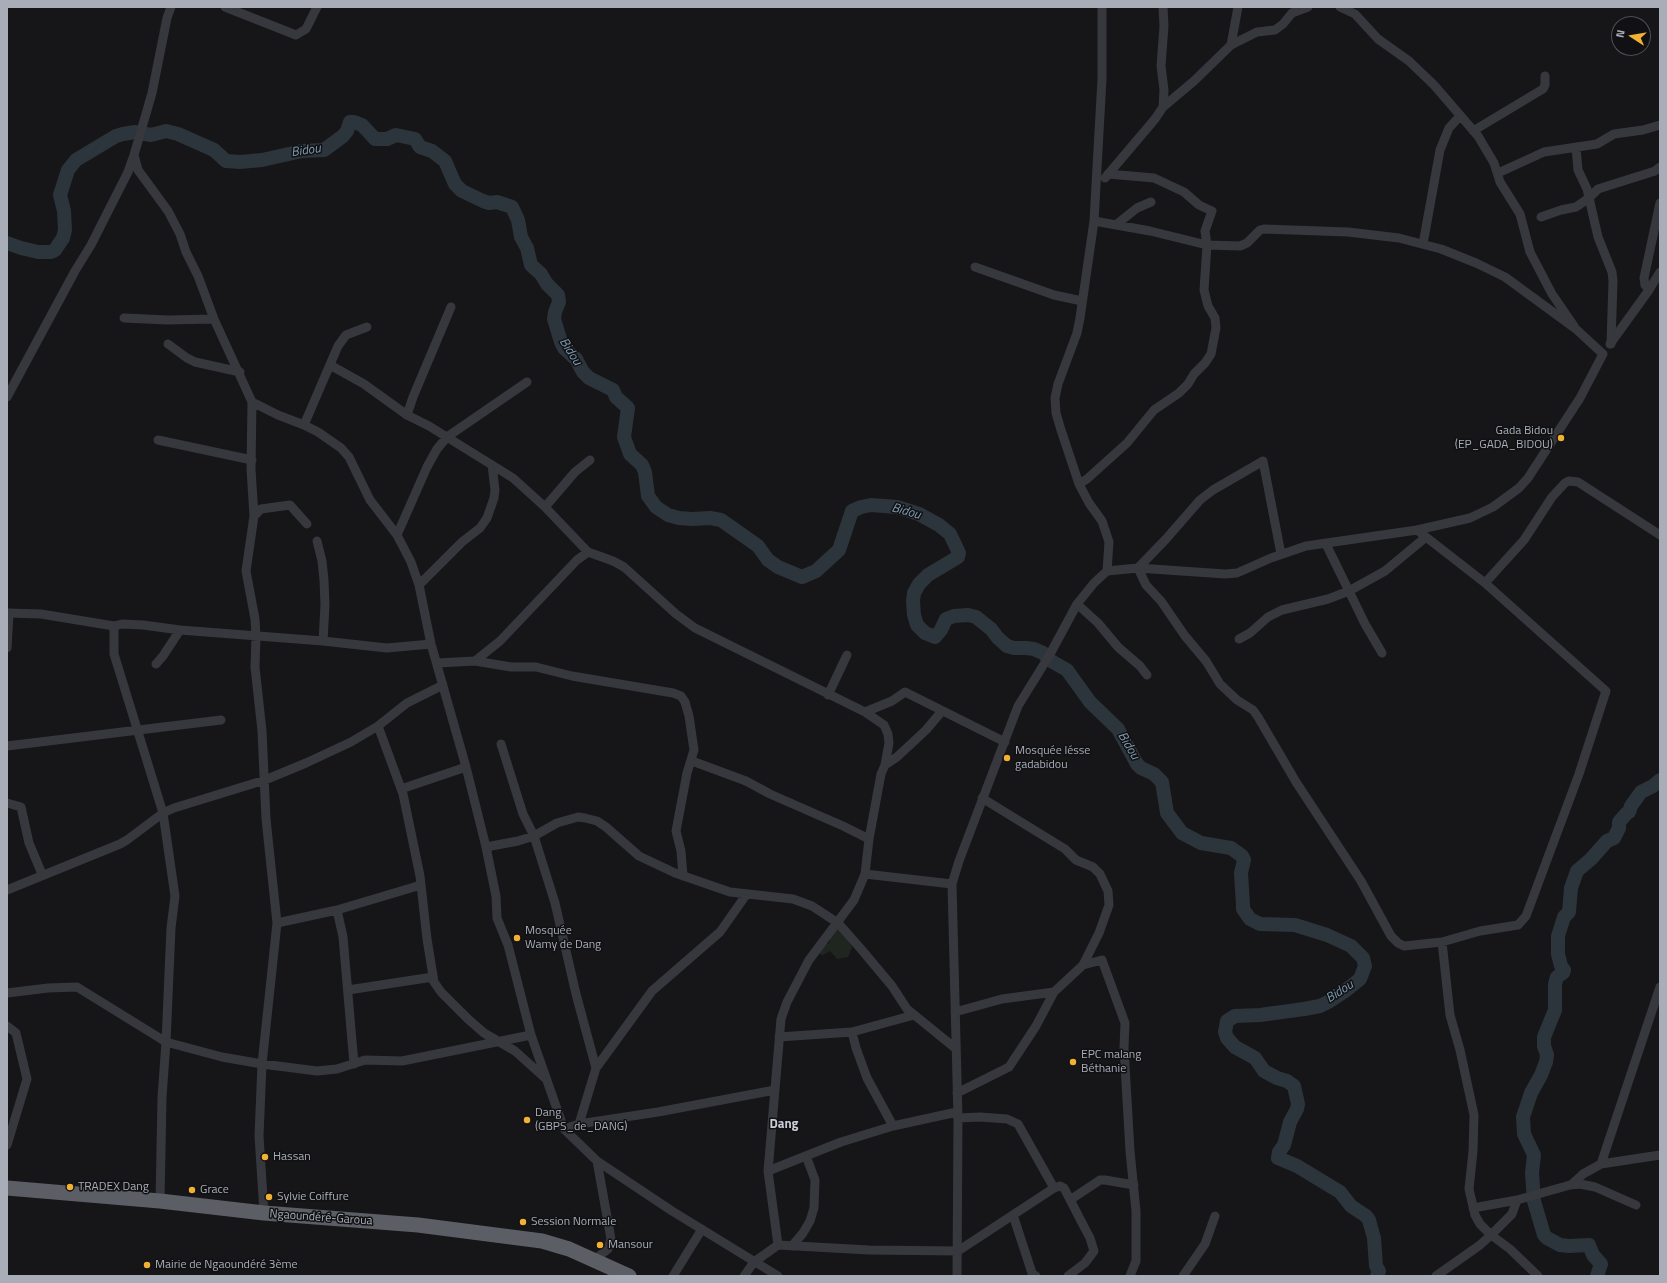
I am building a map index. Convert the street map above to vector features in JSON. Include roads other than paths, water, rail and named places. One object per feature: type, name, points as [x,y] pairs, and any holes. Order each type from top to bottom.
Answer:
[{"type":"highway","name":"Ngaoundéré-Garoua","points":[[7,1188],[160,1201],[264,1213],[418,1225],[542,1241],[569,1249],[629,1276]]},
{"type":"street","points":[[7,397],[97,234],[134,155],[152,93],[167,18],[171,7]]},
{"type":"street","points":[[225,7],[296,35],[306,29],[318,7]]},
{"type":"street","points":[[1102,7],[1102,79],[1094,221],[1077,333],[1058,384],[1056,413],[1079,484],[1089,503],[1102,521],[1109,542],[1107,571]]},
{"type":"street","points":[[1163,7],[1164,26],[1161,66],[1164,90],[1163,107]]},
{"type":"street","points":[[1231,45],[1238,7]]},
{"type":"street","points":[[1096,189],[1155,119],[1163,107],[1194,82],[1231,45],[1258,32],[1275,30],[1283,24],[1290,14],[1308,7]]},
{"type":"street","points":[[1340,7],[1355,14],[1378,39],[1420,71],[1434,85],[1473,131],[1494,163],[1500,182],[1520,214],[1530,252],[1552,294],[1576,330]]},
{"type":"street","points":[[1473,131],[1543,89],[1545,85],[1545,76]]},
{"type":"street","points":[[1422,244],[1440,150],[1449,128],[1460,116]]},
{"type":"street","points":[[1498,173],[1544,152],[1597,144],[1614,134],[1643,130],[1660,124]]},
{"type":"street","points":[[1576,147],[1578,170],[1589,198],[1598,237],[1612,272],[1611,344]]},
{"type":"street","points":[[134,155],[138,170],[175,224],[186,252],[198,276],[214,319],[240,372],[252,402],[251,469],[254,516],[246,571],[256,636],[255,667],[266,780],[266,819],[277,923],[262,1064],[259,1136],[264,1213]]},
{"type":"street","points":[[1541,217],[1561,210],[1576,207],[1589,198],[1598,189],[1655,171],[1660,167]]},
{"type":"street","points":[[1079,484],[1089,477],[1127,442],[1154,410],[1179,393],[1188,384],[1194,374],[1208,359],[1216,328],[1215,318],[1208,306],[1204,290],[1208,245],[1205,231],[1212,213],[1211,209],[1199,205],[1184,192],[1154,178],[1108,174]]},
{"type":"street","points":[[1117,224],[1137,208],[1151,202]]},
{"type":"street","points":[[1649,290],[1644,282],[1644,278],[1660,203]]},
{"type":"street","points":[[1094,221],[1117,224],[1208,245],[1240,246],[1247,244],[1260,230],[1264,229],[1348,232],[1399,238],[1422,244],[1441,249],[1476,262],[1505,277],[1576,330],[1603,354]]},
{"type":"street","points":[[975,267],[1054,295],[1082,301]]},
{"type":"street","points":[[957,1276],[957,1093],[952,884],[982,798],[1018,706],[1049,656],[1077,604],[1094,582],[1107,571],[1138,568],[1225,574],[1237,573],[1280,554],[1306,546],[1417,530],[1470,518],[1493,507],[1519,488],[1528,478],[1580,398],[1603,354],[1649,290],[1660,272]]},
{"type":"street","points":[[407,415],[413,397],[451,307]]},
{"type":"street","points":[[124,318],[168,320],[214,319]]},
{"type":"street","points":[[304,425],[338,346],[346,335],[367,327]]},
{"type":"street","points":[[168,344],[195,362],[240,372]]},
{"type":"street","points":[[330,365],[364,384],[407,415],[447,437],[513,478],[545,507],[588,552],[613,561],[624,567],[676,614],[694,628],[865,712],[884,725],[887,730],[889,743],[885,765],[881,774],[869,839],[865,874],[854,900],[809,960],[796,982],[783,1014],[779,1037],[768,1172],[778,1245]]},
{"type":"street","points":[[397,535],[426,467],[437,449],[447,437],[527,382]]},
{"type":"street","points":[[252,402],[318,432],[341,448],[349,457],[370,500],[397,535],[411,562],[419,585],[430,644],[437,663],[466,767],[486,847],[496,896],[497,918],[508,945],[531,1035],[564,1129],[597,1161],[672,1211],[778,1276]]},
{"type":"street","points":[[158,440],[252,460]]},
{"type":"street","points":[[545,507],[575,472],[590,460]]},
{"type":"street","points":[[1138,568],[1200,500],[1213,490],[1263,461],[1280,554]]},
{"type":"street","points":[[419,585],[462,542],[480,528],[486,518],[494,498],[495,490],[492,465]]},
{"type":"street","points":[[1485,583],[1524,540],[1552,497],[1565,483],[1569,481],[1578,482],[1660,535]]},
{"type":"street","points":[[254,516],[261,509],[290,505],[307,524]]},
{"type":"street","points":[[1138,568],[1146,585],[1161,601],[1185,636],[1206,661],[1220,684],[1237,700],[1253,710],[1258,717],[1296,782],[1361,881],[1391,936],[1398,943],[1404,946],[1442,942],[1480,931],[1518,925],[1526,916],[1579,774],[1606,691],[1485,583],[1417,530]]},
{"type":"street","points":[[1239,639],[1250,633],[1268,617],[1277,612],[1292,606],[1328,599],[1349,591],[1385,571],[1426,537]]},
{"type":"street","points":[[317,541],[322,561],[324,580],[325,605],[323,641]]},
{"type":"street","points":[[1326,544],[1365,624],[1382,653]]},
{"type":"street","points":[[475,661],[500,641],[577,560],[588,552]]},
{"type":"street","points":[[1077,604],[1098,623],[1118,647],[1140,666],[1147,675]]},
{"type":"street","points":[[7,648],[8,613],[48,614],[114,626],[122,624],[143,625],[180,630],[323,641],[387,648],[430,644]]},
{"type":"street","points":[[114,626],[114,654],[164,812],[175,896],[170,940],[162,1097],[160,1201]]},
{"type":"street","points":[[156,664],[180,630]]},
{"type":"street","points":[[828,695],[847,655]]},
{"type":"street","points":[[437,663],[475,661],[511,667],[536,667],[572,676],[673,693],[681,696],[685,702],[693,735],[694,752],[687,773],[676,831],[682,851],[683,876]]},
{"type":"street","points":[[7,890],[42,874],[77,862],[127,840],[164,812],[266,780],[351,742],[378,726],[407,703],[443,685]]},
{"type":"street","points":[[865,712],[881,707],[905,692],[1005,742]]},
{"type":"street","points":[[885,765],[897,757],[926,730],[942,711]]},
{"type":"street","points":[[7,746],[221,720]]},
{"type":"street","points":[[378,726],[401,789],[420,876],[434,982],[451,1003],[484,1033],[520,1056],[548,1081]]},
{"type":"street","points":[[501,744],[523,814],[534,836],[555,903],[576,994],[596,1068]]},
{"type":"street","points":[[692,761],[746,781],[770,794],[869,839]]},
{"type":"street","points":[[401,789],[466,767]]},
{"type":"street","points":[[957,1093],[1009,1067],[1036,1026],[1054,992],[1084,965],[1099,933],[1109,905],[1108,891],[1100,874],[1093,867],[1076,860],[1065,849],[982,798]]},
{"type":"street","points":[[7,803],[21,807],[29,843],[42,874]]},
{"type":"street","points":[[486,847],[518,841],[534,836],[557,823],[578,817],[585,818],[597,821],[606,827],[640,856],[652,864],[715,887],[746,895],[793,899],[812,906],[838,923],[869,958],[914,1015],[955,1048]]},
{"type":"street","points":[[865,874],[952,884]]},
{"type":"street","points":[[277,923],[337,910],[421,884]]},
{"type":"street","points":[[579,1124],[596,1068],[652,991],[720,932],[746,895]]},
{"type":"street","points":[[337,910],[343,937],[354,1064]]},
{"type":"street","points":[[1442,942],[1450,1015],[1460,1050],[1474,1115],[1473,1151],[1469,1189],[1475,1215],[1480,1224],[1490,1235],[1510,1249],[1538,1276]]},
{"type":"street","points":[[1084,965],[1102,960],[1125,1019],[1124,1048],[1130,1151],[1136,1211],[1136,1261],[1130,1276]]},
{"type":"street","points":[[348,990],[433,977]]},
{"type":"street","points":[[7,993],[48,988],[77,987],[166,1042],[214,1056],[317,1071],[330,1071],[365,1060],[402,1061],[531,1035]]},
{"type":"street","points":[[1601,1164],[1660,987]]},
{"type":"street","points":[[955,1012],[1002,999],[1054,992]]},
{"type":"street","points":[[779,1037],[852,1032],[914,1015]]},
{"type":"street","points":[[7,1026],[16,1033],[27,1079],[7,1145]]},
{"type":"street","points":[[852,1032],[867,1078],[893,1126]]},
{"type":"street","points":[[564,1129],[579,1124],[658,1112],[775,1090]]},
{"type":"street","points":[[768,1172],[841,1142],[893,1126],[957,1115],[1007,1119],[1018,1124],[1054,1188]]},
{"type":"street","points":[[792,1246],[803,1233],[810,1221],[814,1208],[815,1180],[806,1156]]},
{"type":"street","points":[[1570,1185],[1583,1174],[1601,1164],[1660,1156]]},
{"type":"street","points":[[594,1260],[608,1249],[611,1239],[597,1161]]},
{"type":"street","points":[[1070,1200],[1100,1180],[1134,1185]]},
{"type":"street","points":[[1473,1208],[1517,1200],[1570,1185],[1587,1184],[1595,1186],[1636,1205]]},
{"type":"street","points":[[744,1276],[754,1262],[778,1245],[869,1250],[958,1251],[1054,1188],[1060,1186],[1064,1188],[1090,1238],[1094,1251],[1085,1263],[1068,1276]]},
{"type":"street","points":[[1436,1276],[1490,1235],[1512,1214],[1517,1200]]},
{"type":"street","points":[[1013,1215],[1032,1273],[1036,1276]]},
{"type":"street","points":[[1183,1276],[1205,1244],[1215,1216]]},
{"type":"street","points":[[673,1276],[702,1229]]},
{"type":"waterway","name":"Bidou","points":[[7,243],[38,252],[51,252],[55,250],[63,238],[65,230],[64,211],[60,195],[68,170],[76,160],[116,136],[123,134],[135,132],[151,135],[166,131],[178,134],[214,150],[226,161],[240,162],[262,160],[302,151],[324,150],[343,136],[347,131],[350,122],[362,125],[375,139],[387,139],[396,135],[415,139],[420,147],[432,151],[445,161],[455,184],[462,191],[489,203],[497,202],[512,207],[518,220],[521,237],[527,248],[531,265],[541,274],[547,284],[558,295],[559,302],[554,319],[564,348],[576,359],[583,372],[589,378],[613,390],[616,397],[628,408],[624,437],[630,454],[642,465],[645,472],[648,496],[656,507],[668,515],[679,518],[710,518],[721,520],[758,546],[768,560],[778,567],[802,577],[816,571],[839,550],[852,511],[861,507],[871,505],[897,507],[919,514],[939,525],[950,534],[959,553],[958,557],[928,575],[919,584],[914,593],[913,601],[914,615],[917,625],[925,633],[935,637],[941,630],[946,619],[954,616],[968,615],[976,617],[991,629],[1007,646],[1014,648],[1034,649],[1043,653],[1051,661],[1067,670],[1090,702],[1118,729],[1137,764],[1141,768],[1154,774],[1162,782],[1167,813],[1182,833],[1201,843],[1231,848],[1242,856],[1244,860],[1241,873],[1243,909],[1250,919],[1260,924],[1295,925],[1327,935],[1351,946],[1363,958],[1365,966],[1360,979],[1330,1001],[1320,1006],[1304,1009],[1260,1015],[1235,1016],[1227,1021],[1225,1032],[1227,1038],[1235,1047],[1255,1058],[1264,1071],[1277,1078],[1287,1081],[1294,1086],[1298,1104],[1297,1109],[1290,1122],[1284,1145],[1279,1152],[1278,1158],[1297,1166],[1340,1192],[1351,1206],[1366,1216],[1369,1220],[1374,1238],[1376,1266],[1379,1271],[1377,1276]]},
{"type":"waterway","points":[[1597,1276],[1601,1264],[1593,1255],[1589,1245],[1560,1245],[1544,1235],[1534,1201],[1532,1173],[1534,1155],[1524,1134],[1523,1117],[1531,1093],[1546,1062],[1547,1055],[1544,1046],[1544,1037],[1555,1010],[1555,984],[1557,977],[1563,973],[1564,970],[1561,966],[1558,954],[1558,936],[1564,917],[1569,912],[1571,888],[1577,871],[1591,859],[1607,841],[1614,838],[1619,828],[1619,822],[1629,812],[1631,806],[1641,792],[1653,786],[1660,780]]},
{"type":"place","name":"Gada Bidou (EP_GADA_BIDOU)","points":[[1561,438]]},
{"type":"place","name":"Mosquée lésse gadabidou","points":[[1007,758]]},
{"type":"place","name":"Mosquée Wamy de Dang","points":[[517,938]]},
{"type":"place","name":"EPC malang Béthanie","points":[[1073,1062]]},
{"type":"place","name":"Dang (GBPS_de_DANG)","points":[[527,1120]]},
{"type":"place","name":"Hassan","points":[[265,1157]]},
{"type":"place","name":"TRADEX Dang","points":[[70,1187]]},
{"type":"place","name":"Grace","points":[[192,1190]]},
{"type":"place","name":"Sylvie Coiffure","points":[[269,1197]]},
{"type":"place","name":"Session Normale","points":[[523,1222]]},
{"type":"place","name":"Mansour","points":[[600,1245]]},
{"type":"place","name":"Mairie de Ngaoundéré 3ème","points":[[147,1265]]},
{"type":"district","name":"Dang","points":[[784,1125]]}]
